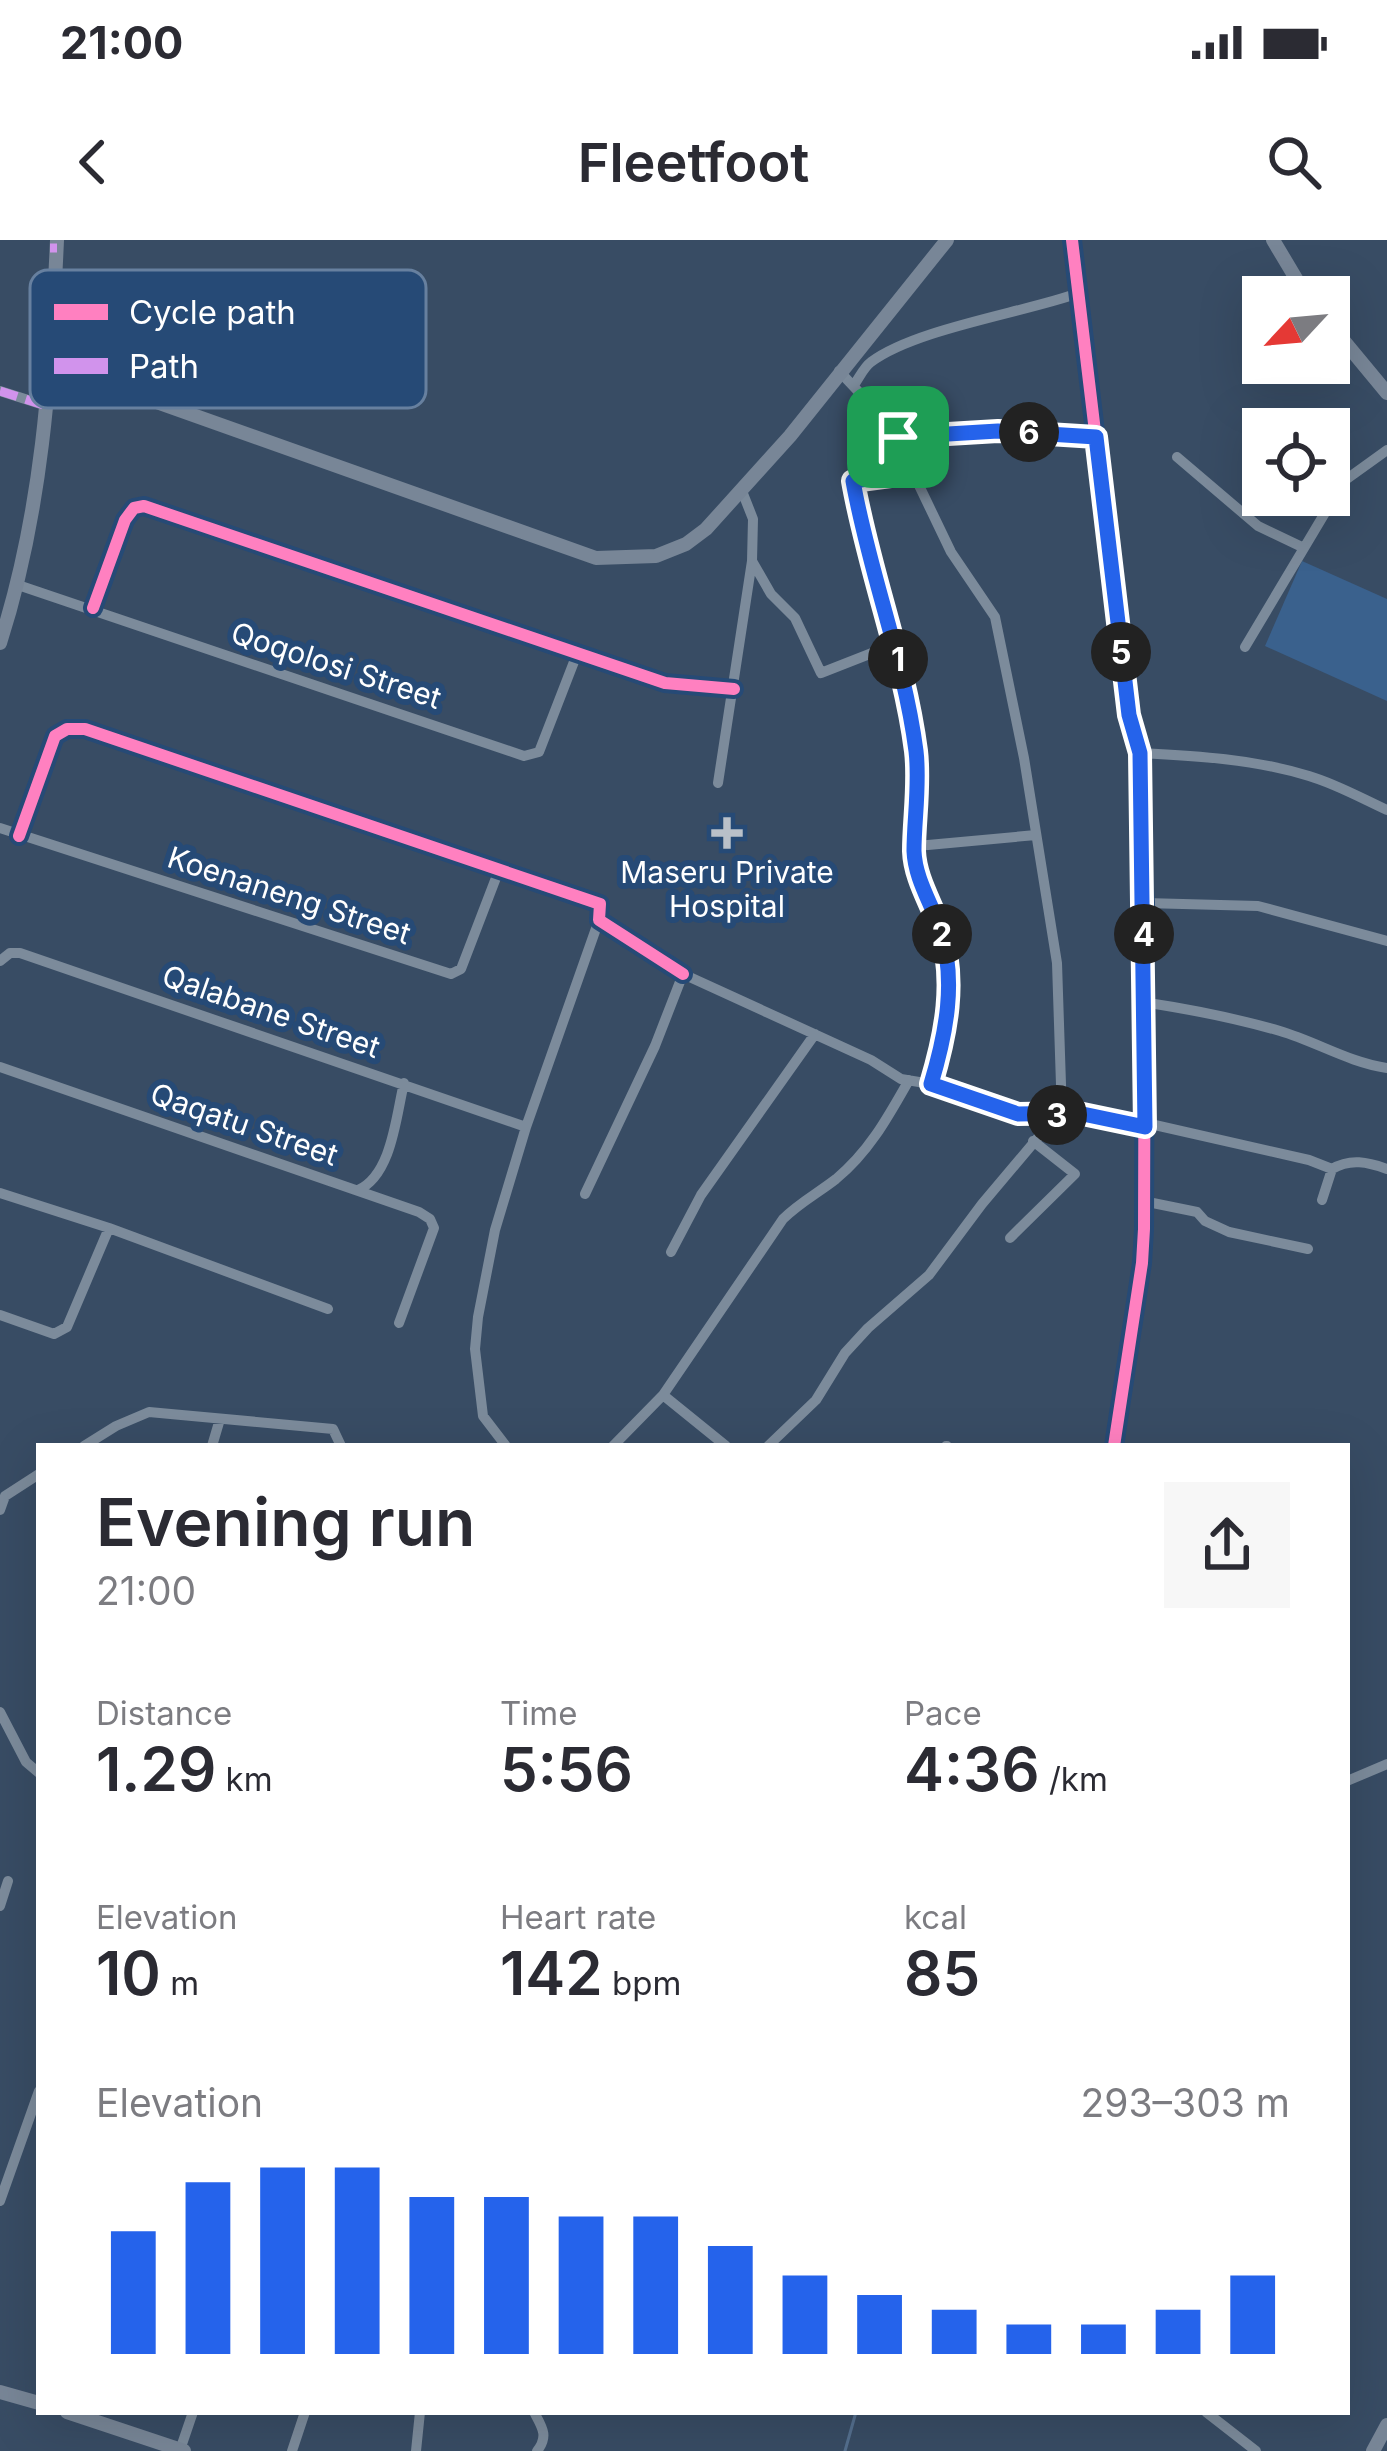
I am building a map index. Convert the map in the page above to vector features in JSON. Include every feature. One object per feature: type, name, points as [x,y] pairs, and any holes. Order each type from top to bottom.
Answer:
[{"type":"main road","points":[[176,408],[596,558],[656,556],[686,544],[742,490],[947,240]]},
{"type":"main road","points":[[1275,244],[1294,276]]},
{"type":"main road","points":[[1350,348],[1387,393]]},
{"type":"main road","points":[[0,642],[18,585],[46,408]]},
{"type":"main road","points":[[0,2392],[36,2402]]},
{"type":"main road","points":[[77,2415],[182,2450]]},
{"type":"main road","points":[[1373,2451],[1387,2425]]},
{"type":"street","points":[[1072,240],[1129,715],[1140,753],[1146,1125],[1142,1263],[1114,1443]]},
{"type":"street","points":[[1275,244],[1295,240]]},
{"type":"street","points":[[854,385],[869,363],[922,338],[1078,293]]},
{"type":"street","points":[[772,1443],[816,1400],[845,1353],[868,1328],[929,1275],[1033,1141],[1060,1115],[1057,963],[995,616],[951,552],[898,437],[839,371]]},
{"type":"street","points":[[0,391],[30,401]]},
{"type":"street","points":[[898,437],[998,431],[1096,437]]},
{"type":"street","points":[[1245,647],[1343,482],[1387,450]]},
{"type":"street","points":[[1177,457],[1258,526],[1302,547]]},
{"type":"street","points":[[913,473],[853,481],[895,644],[916,751],[914,850],[923,893],[942,936],[949,988],[940,1058],[931,1084]]},
{"type":"street","points":[[718,783],[752,561],[752,519],[742,490]]},
{"type":"street","points":[[93,608],[125,520],[134,508],[144,506],[665,683],[734,689]]},
{"type":"street","points":[[752,561],[771,594],[794,618],[821,673],[895,644]]},
{"type":"street","name":"Qoqolosi Street","points":[[18,585],[524,756],[539,752],[577,654]]},
{"type":"street","points":[[19,836],[55,736],[67,729],[85,728],[599,904],[599,920],[526,1126],[495,1230],[476,1333],[483,1416],[504,1443]]},
{"type":"street","points":[[1140,753],[1220,757],[1284,770],[1387,809]]},
{"type":"street","name":"Koenaneng Street","points":[[0,828],[451,974],[461,969],[499,870]]},
{"type":"street","points":[[917,846],[1036,835]]},
{"type":"street","points":[[1145,903],[1258,905],[1387,941]]},
{"type":"street","points":[[599,920],[683,974],[909,1080],[1018,1114],[1078,1113],[1310,1160],[1332,1169]]},
{"type":"street","name":"Qalabane Street","points":[[0,961],[10,953],[20,953],[526,1126]]},
{"type":"street","points":[[585,1194],[655,1046],[683,974]]},
{"type":"street","points":[[1142,1002],[1251,1023],[1343,1058],[1387,1068]]},
{"type":"street","points":[[671,1252],[701,1195],[815,1034]]},
{"type":"street","name":"Qaqatu Street","points":[[0,1067],[358,1190],[368,1185],[381,1166],[404,1083]]},
{"type":"street","points":[[616,1443],[663,1395],[783,1219],[873,1142],[909,1080]]},
{"type":"street","points":[[1010,1238],[1075,1174],[1033,1141]]},
{"type":"street","points":[[1322,1200],[1332,1169],[1342,1163],[1387,1169]]},
{"type":"street","points":[[358,1190],[419,1212],[434,1228],[399,1323]]},
{"type":"street","points":[[0,1193],[328,1309]]},
{"type":"street","points":[[1143,1202],[1197,1212],[1205,1222],[1228,1232],[1308,1249]]},
{"type":"street","points":[[0,1315],[54,1334],[67,1327],[109,1228]]},
{"type":"street","points":[[663,1395],[722,1443]]},
{"type":"street","points":[[89,1443],[149,1412],[333,1430],[340,1443]]},
{"type":"street","points":[[213,1443],[220,1419]]},
{"type":"street","points":[[0,1510],[3,1490],[36,1475]]},
{"type":"street","points":[[0,1712],[26,1762],[36,1770]]},
{"type":"street","points":[[1350,1780],[1387,1765]]},
{"type":"street","points":[[0,1906],[8,1881]]},
{"type":"street","points":[[0,2201],[36,2099]]},
{"type":"street","points":[[182,2450],[192,2415]]},
{"type":"street","points":[[292,2451],[304,2415]]},
{"type":"street","points":[[416,2451],[420,2415]]},
{"type":"street","points":[[536,2415],[544,2432],[537,2451]]},
{"type":"street","points":[[1210,2415],[1256,2451]]},
{"type":"shaded area","points":[[1302,561],[1387,599],[1387,701],[1265,646]]},
{"type":"waterway","points":[[845,2451],[855,2415]]},
{"type":"marked path","points":[[50,248],[57,248]]},
{"type":"marked path","points":[[0,391],[30,401]]},
{"type":"cycle path","points":[[1072,240],[1129,715],[1140,753],[1145,903],[1144,1229],[1114,1443]]},
{"type":"cycle path","points":[[93,608],[125,520],[134,508],[144,506],[665,683],[734,689]]},
{"type":"cycle path","points":[[19,836],[55,736],[67,729],[85,729],[600,904],[599,920],[683,974]]},
{"type":"place","name":"Maseru Private Hospital","points":[[727,833]]},
{"type":"route","points":[[998,431],[1096,437],[1129,715],[1140,753],[1145,1127],[1078,1113],[1018,1114],[931,1084],[940,1058],[949,988],[942,936],[923,893],[914,850],[916,751],[895,644],[853,481],[913,473],[898,437],[998,431]]}]
